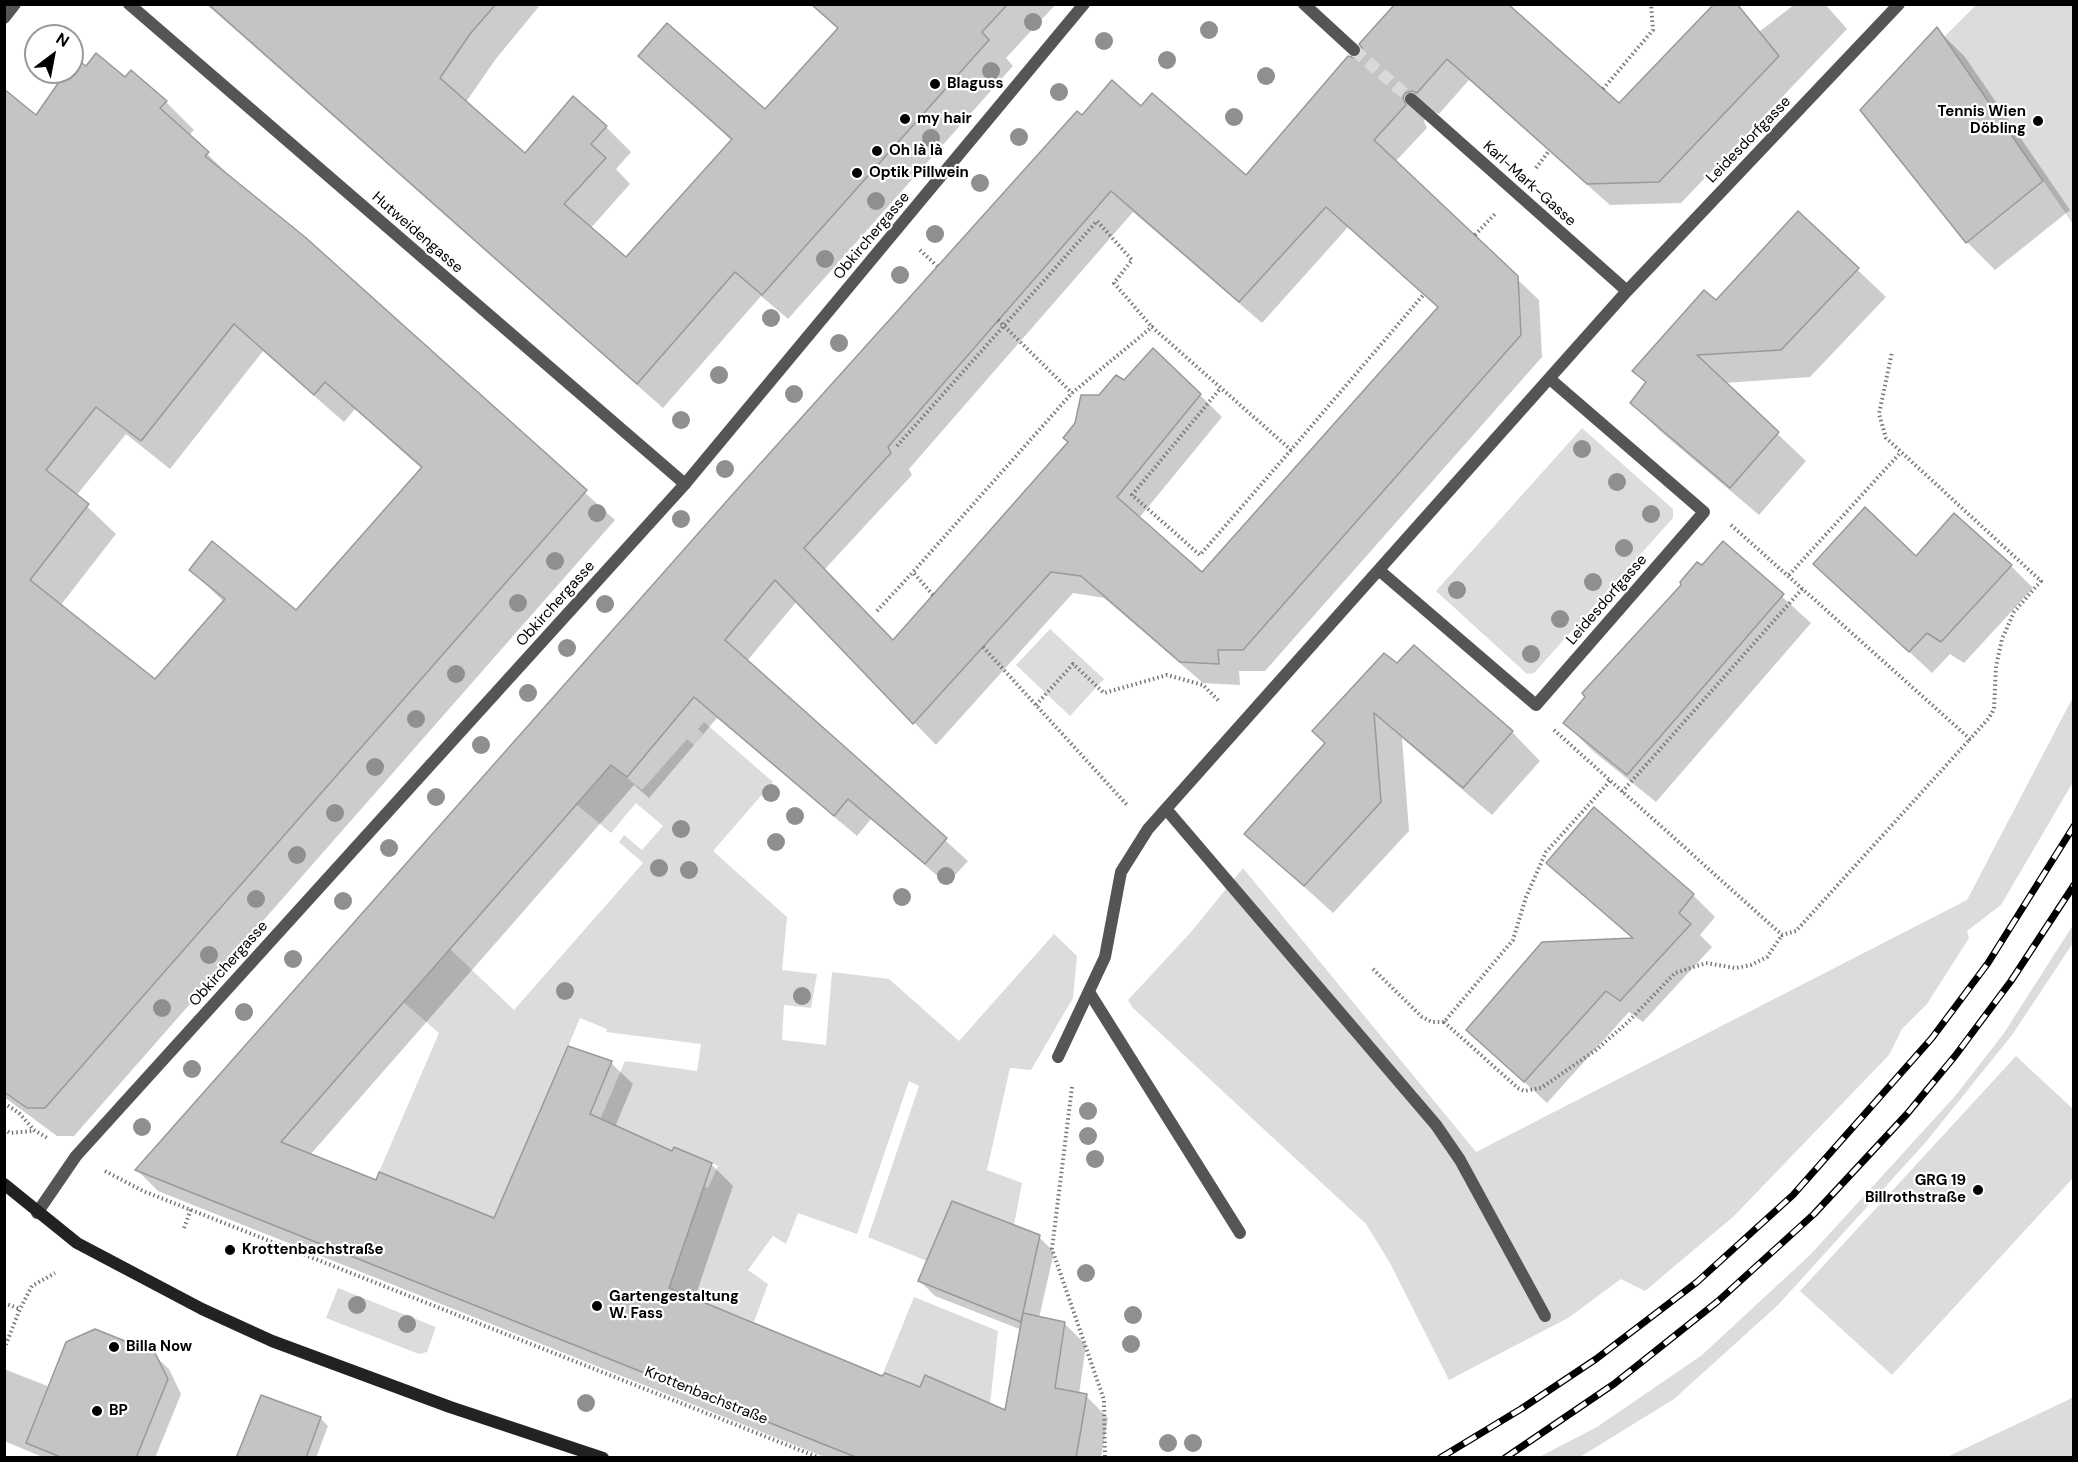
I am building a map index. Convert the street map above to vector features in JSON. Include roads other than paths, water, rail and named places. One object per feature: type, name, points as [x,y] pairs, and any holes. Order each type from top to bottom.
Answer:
[{"type":"main road","points":[[4,1184],[37,1213],[77,1243],[202,1309],[272,1341],[450,1407],[603,1458]]},
{"type":"street","points":[[4,18],[15,4]]},
{"type":"street","name":"Hutweidengasse","points":[[129,4],[685,484]]},
{"type":"street","name":"Obkirchergasse","points":[[37,1213],[76,1156],[685,484],[1084,4]]},
{"type":"street","points":[[1304,4],[1354,50]]},
{"type":"street","name":"Leidesdorfgasse","points":[[1058,1057],[1105,957],[1111,935],[1121,872],[1148,829],[1627,291],[1899,4]]},
{"type":"street","name":"Karl-Mark-Gasse","points":[[1411,99],[1627,291]]},
{"type":"street","name":"Leidesdorfgasse","points":[[1380,571],[1536,705],[1704,512],[1550,379]]},
{"type":"street","points":[[1166,809],[1436,1125],[1460,1160],[1545,1316]]},
{"type":"street","points":[[1089,992],[1240,1233]]},
{"type":"tunnel","points":[[1354,50],[1411,99]]},
{"type":"railway","points":[[1440,1458],[1521,1409],[1596,1359],[1697,1282],[1793,1195],[1932,1038],[1988,963],[2074,826]]},
{"type":"railway","points":[[1505,1458],[1614,1384],[1717,1302],[1814,1214],[1907,1114],[1955,1056],[2011,981],[2074,885]]},
{"type":"place","name":"Blaguss","points":[[935,84]]},
{"type":"place","name":"my hair","points":[[905,119]]},
{"type":"place","name":"Tennis Wien Döbling","points":[[2038,121]]},
{"type":"place","name":"Oh là là","points":[[877,151]]},
{"type":"place","name":"Optik Pillwein","points":[[857,173]]},
{"type":"place","name":"GRG 19 Billrothstraße","points":[[1978,1190]]},
{"type":"place","name":"Krottenbachstraße","points":[[230,1250]]},
{"type":"place","name":"Gartengestaltung W. Fass","points":[[597,1306]]},
{"type":"place","name":"Billa Now","points":[[114,1347]]},
{"type":"place","name":"BP","points":[[97,1411]]}]
